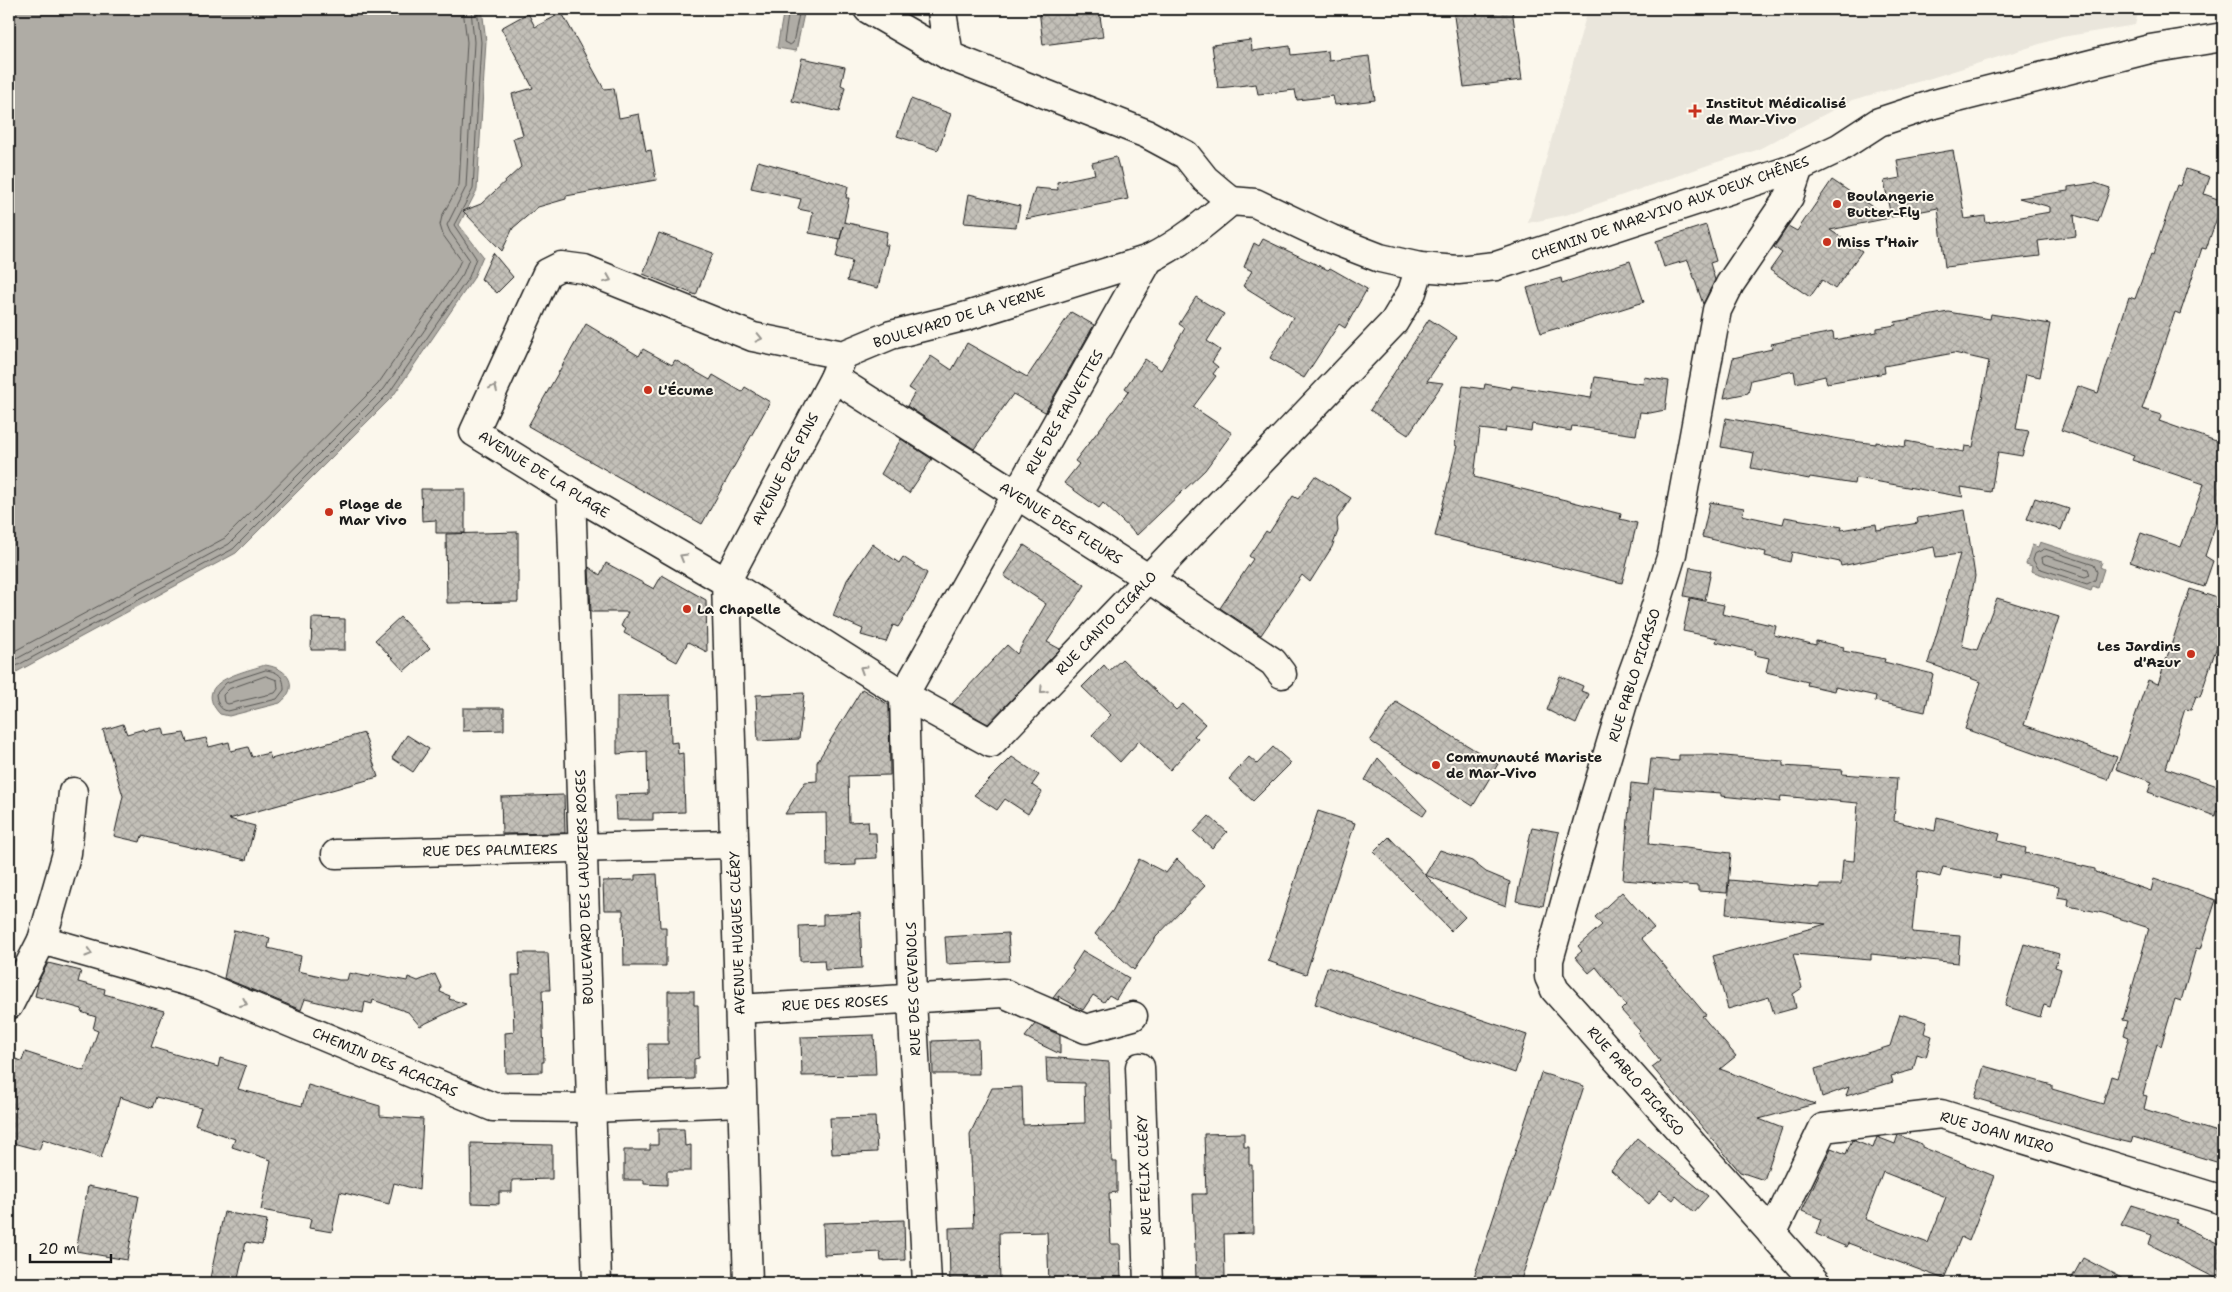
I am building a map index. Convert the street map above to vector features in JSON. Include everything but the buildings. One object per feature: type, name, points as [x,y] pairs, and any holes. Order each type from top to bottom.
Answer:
[{"type":"street","points":[[868,9],[949,56],[1147,134],[1186,155],[1205,179],[1230,201]]},
{"type":"street","points":[[944,9],[942,12],[949,56]]},
{"type":"street","name":"CHEMIN DE MAR-VIVO AUX DEUX CHÊNES","points":[[1230,201],[1255,203],[1331,239],[1380,258],[1420,268],[1458,270],[1496,266],[1799,167],[1839,148],[1880,122],[1934,104],[2150,49],[2223,37]]},
{"type":"street","name":"RUE PABLO PICASSO","points":[[1799,167],[1789,196],[1730,284],[1717,310],[1672,554],[1593,803],[1550,960],[1549,977],[1555,990],[1816,1283]]},
{"type":"street","name":"BOULEVARD DE LA VERNE","points":[[838,366],[890,335],[968,316],[1149,259],[1184,238],[1230,201]]},
{"type":"street","name":"RUE DES FAUVETTES","points":[[904,695],[1149,259]]},
{"type":"street","name":"AVENUE DE LA PLAGE","points":[[726,582],[571,492],[474,432],[547,273],[561,266],[584,269],[754,337],[838,366]]},
{"type":"street","name":"RUE CANTO CIGALO","points":[[726,582],[904,695],[991,744],[1394,322],[1412,292],[1420,268]]},
{"type":"street","name":"AVENUE DES FLEURS","points":[[838,366],[1016,495],[1149,579],[1273,662],[1282,674]]},
{"type":"street","name":"AVENUE DES PINS","points":[[726,582],[838,366]]},
{"type":"street","name":"BOULEVARD DES LAURIERS ROSES","points":[[571,492],[597,1283]]},
{"type":"street","name":"AVENUE HUGUES CLÉRY","points":[[726,582],[748,1283]]},
{"type":"street","name":"RUE DES CEVENOLS","points":[[904,695],[912,999],[927,1283]]},
{"type":"street","points":[[9,1005],[42,940],[67,853],[73,792]]},
{"type":"street","name":"RUE DES PALMIERS","points":[[336,854],[734,844]]},
{"type":"street","name":"CHEMIN DES ACACIAS","points":[[42,940],[200,985],[493,1107],[591,1108],[741,1102]]},
{"type":"street","name":"RUE DES ROSES","points":[[739,1009],[1003,993],[1086,1029],[1133,1016]]},
{"type":"street","name":"RUE FÉLIX CLÉRY","points":[[1140,1067],[1148,1283]]},
{"type":"street","name":"RUE JOAN MIRO","points":[[1772,1234],[1823,1128],[1941,1114],[2223,1200]]},
{"type":"shaded area","name":"Institut Médicalisé de Mar-Vivo","points":[[1588,9],[2139,9],[2135,25],[2062,37],[1928,79],[1852,100],[1757,150],[1711,164],[1566,215],[1528,223]]},
{"type":"water","points":[[9,9],[482,9],[486,41],[477,190],[459,225],[483,256],[473,279],[393,396],[236,553],[9,676]]},
{"type":"water","points":[[784,9],[805,9],[796,51],[777,48]]},
{"type":"water","points":[[2040,542],[2102,562],[2100,567],[2104,569],[2098,588],[2093,586],[2091,591],[2031,571],[2032,566],[2026,564],[2032,545],[2038,547]]},
{"type":"water","points":[[265,665],[286,674],[290,685],[286,697],[280,703],[229,716],[220,714],[212,703],[211,694],[216,686],[234,675]]},
{"type":"place","name":"Institut Médicalisé de Mar-Vivo","points":[[1695,111]]},
{"type":"place","name":"Boulangerie Butter-Fly","points":[[1837,204]]},
{"type":"place","name":"Miss T’Hair","points":[[1827,242]]},
{"type":"place","name":"L'Écume","points":[[648,390]]},
{"type":"place","name":"Plage de Mar Vivo","points":[[329,512]]},
{"type":"place","name":"La Chapelle","points":[[687,609]]},
{"type":"place","name":"Les Jardins d'Azur","points":[[2191,654]]},
{"type":"place","name":"Communauté Mariste de Mar-Vivo","points":[[1436,765]]}]
